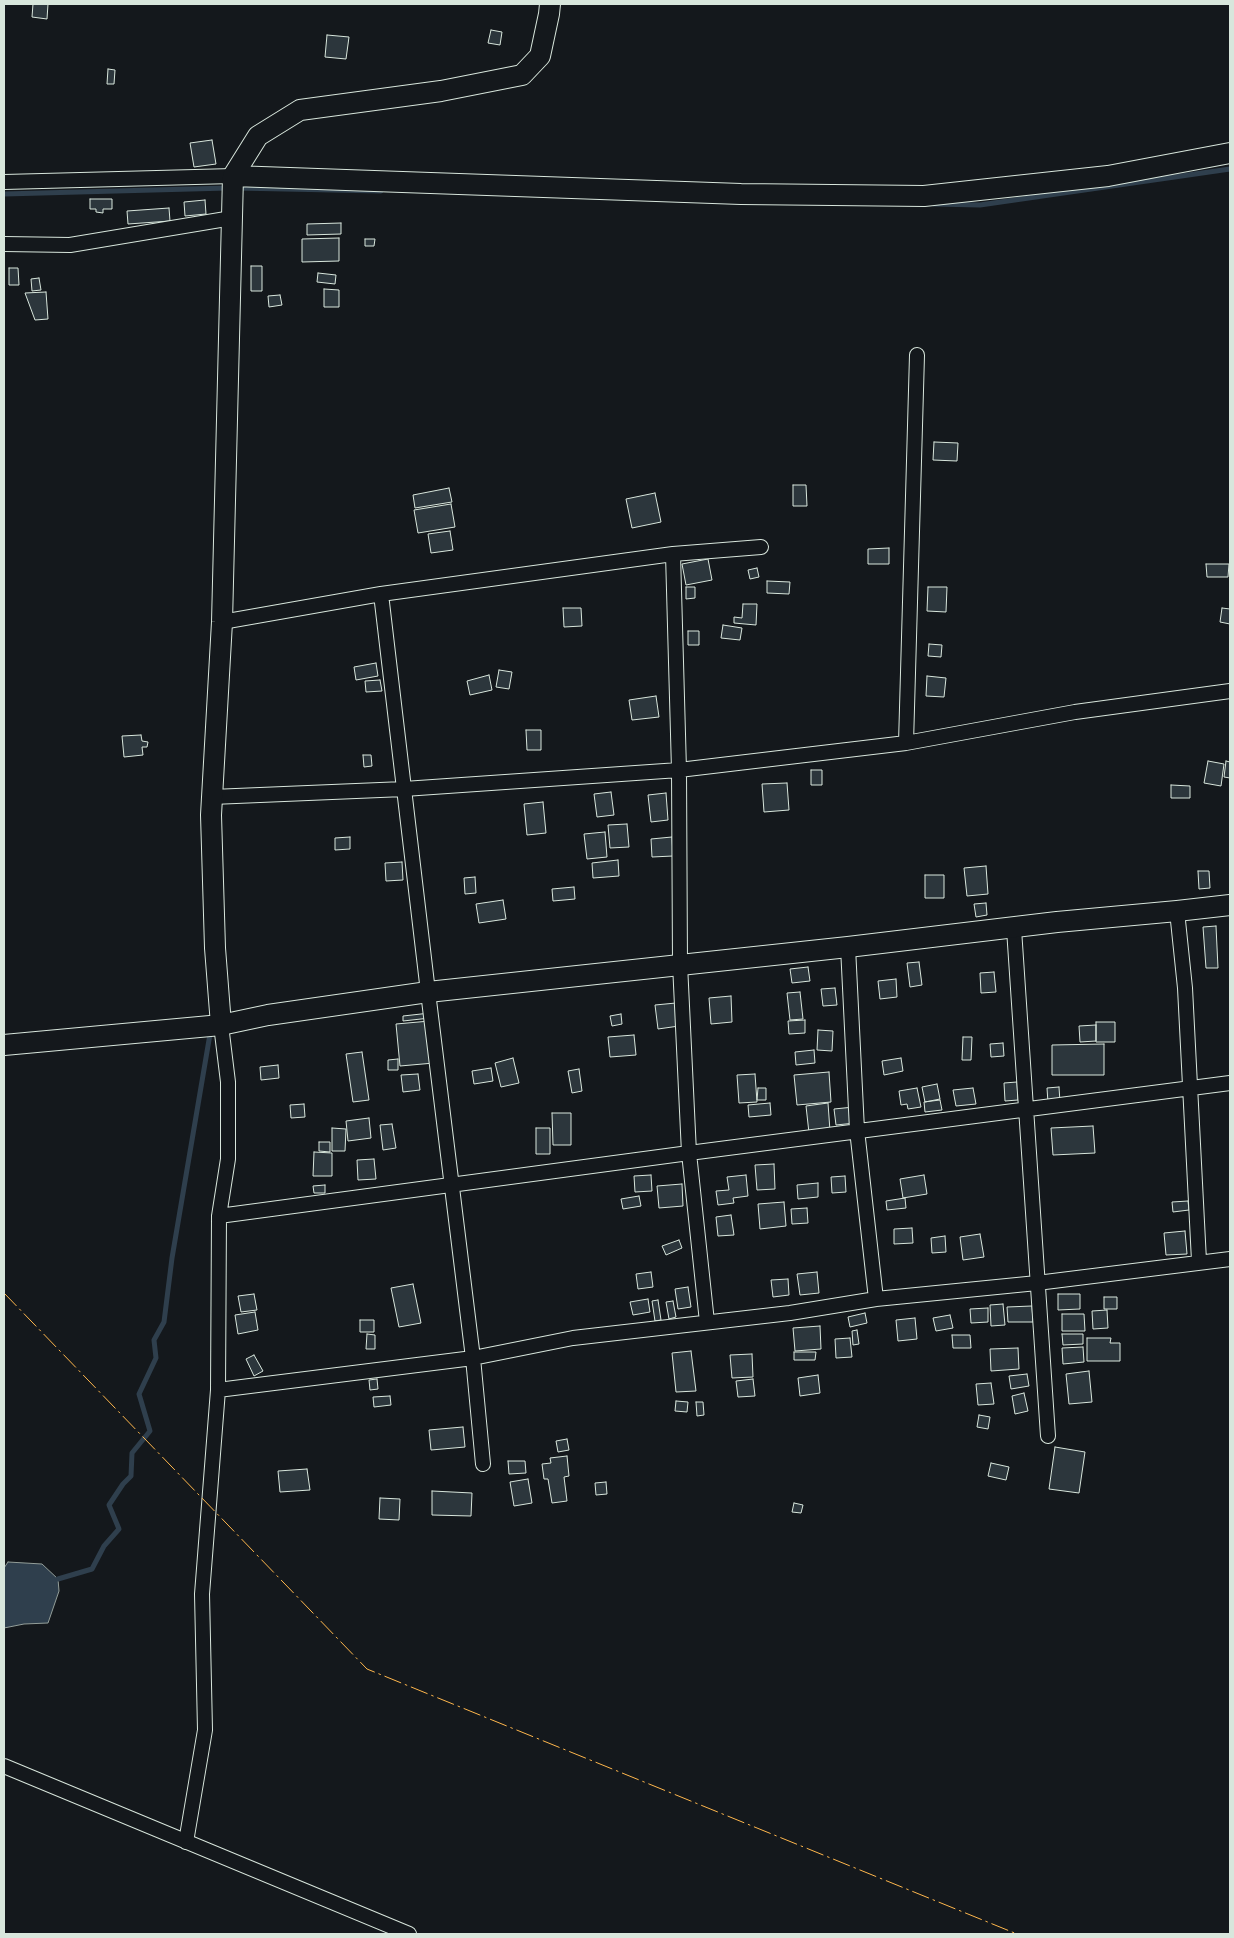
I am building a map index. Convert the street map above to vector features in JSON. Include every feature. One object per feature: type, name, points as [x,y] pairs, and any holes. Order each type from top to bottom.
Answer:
[{"type":"street","points":[[186,1842],[205,1730],[202,1594],[218,1390],[219,1216],[228,1149],[228,1082],[215,948],[212,797],[222,622],[232,177],[258,136],[300,110],[441,91],[522,75],[540,56],[550,4]]},
{"type":"street","points":[[4,182],[232,177],[741,194],[924,196],[1108,176],[1230,153]]},
{"type":"street","points":[[4,244],[70,244],[232,208]]},
{"type":"street","points":[[906,743],[917,354]]},
{"type":"street","points":[[222,622],[381,594],[673,554],[762,547]]},
{"type":"street","points":[[673,554],[679,770],[680,964],[689,1153],[707,1322]]},
{"type":"street","points":[[381,594],[473,1358],[483,1464]]},
{"type":"street","points":[[212,797],[404,789],[679,770],[906,743],[1075,712],[1230,691]]},
{"type":"street","points":[[4,1045],[221,1025],[428,992],[848,947],[1057,922],[1177,912],[1230,905]]},
{"type":"street","points":[[1177,912],[1186,988],[1199,1261]]},
{"type":"street","points":[[1014,928],[1048,1436]]},
{"type":"street","points":[[848,947],[857,1130],[876,1299]]},
{"type":"street","points":[[219,1216],[857,1130],[1230,1083]]},
{"type":"street","points":[[218,1390],[473,1358],[573,1338],[790,1313],[876,1299],[1037,1283],[1199,1261],[1230,1259]]},
{"type":"street","points":[[4,1766],[409,1934]]},
{"type":"water","points":[[8,1562],[42,1564],[58,1579],[59,1591],[48,1623],[24,1624],[4,1628],[4,1568]]},
{"type":"building","points":[[33,4],[48,4],[47,19],[32,17]]},
{"type":"building","points":[[491,30],[502,32],[500,45],[488,43]]},
{"type":"building","points":[[327,35],[349,37],[346,59],[325,57]]},
{"type":"building","points":[[108,69],[115,70],[114,84],[107,84]]},
{"type":"building","points":[[212,140],[216,164],[194,167],[190,143]]},
{"type":"building","points":[[90,199],[112,199],[112,209],[103,209],[103,213],[96,212],[96,209],[90,209]]},
{"type":"building","points":[[205,200],[206,214],[185,216],[184,202]]},
{"type":"building","points":[[169,208],[170,221],[128,224],[127,211]]},
{"type":"building","points":[[341,223],[341,234],[307,235],[307,224]]},
{"type":"building","points":[[339,238],[339,261],[302,262],[302,239]]},
{"type":"building","points":[[365,239],[375,239],[374,246],[365,246]]},
{"type":"building","points":[[251,266],[262,266],[262,291],[251,291]]},
{"type":"building","points":[[9,268],[18,268],[19,285],[9,285]]},
{"type":"building","points":[[318,273],[336,275],[335,284],[317,282]]},
{"type":"building","points":[[39,278],[41,290],[32,291],[31,279]]},
{"type":"building","points":[[324,289],[339,290],[339,307],[324,307]]},
{"type":"building","points":[[46,292],[48,319],[35,320],[25,293]]},
{"type":"building","points":[[280,295],[282,305],[269,307],[268,296]]},
{"type":"building","points":[[934,442],[958,443],[957,461],[933,460]]},
{"type":"building","points":[[793,485],[806,485],[807,506],[793,506]]},
{"type":"building","points":[[449,488],[452,502],[415,508],[413,495]]},
{"type":"building","points":[[655,493],[661,522],[632,528],[626,499]]},
{"type":"building","points":[[451,504],[455,527],[418,533],[414,510]]},
{"type":"building","points":[[450,531],[453,550],[431,553],[428,534]]},
{"type":"building","points":[[889,548],[889,564],[868,564],[868,549]]},
{"type":"building","points":[[708,559],[712,580],[686,585],[682,564]]},
{"type":"building","points":[[1206,564],[1229,564],[1228,577],[1207,577]]},
{"type":"building","points":[[757,568],[759,577],[750,579],[748,570]]},
{"type":"building","points":[[767,581],[790,582],[789,594],[767,593]]},
{"type":"building","points":[[686,587],[695,587],[695,598],[686,599]]},
{"type":"building","points":[[928,587],[947,587],[946,612],[927,611]]},
{"type":"building","points":[[743,604],[757,604],[756,625],[734,623],[734,617],[742,618]]},
{"type":"building","points":[[563,608],[581,608],[582,626],[564,627]]},
{"type":"building","points":[[1222,608],[1230,609],[1230,624],[1220,622]]},
{"type":"building","points":[[723,625],[742,628],[740,640],[721,638]]},
{"type":"building","points":[[688,631],[699,631],[699,645],[688,645]]},
{"type":"building","points":[[929,644],[942,645],[941,657],[928,656]]},
{"type":"building","points":[[376,663],[378,676],[356,680],[354,667]]},
{"type":"building","points":[[499,670],[512,672],[509,689],[496,687]]},
{"type":"building","points":[[489,675],[492,690],[470,695],[467,681]]},
{"type":"building","points":[[927,676],[946,678],[944,697],[926,696]]},
{"type":"building","points":[[380,680],[382,691],[366,692],[365,681]]},
{"type":"building","points":[[656,696],[659,717],[632,720],[629,700]]},
{"type":"building","points":[[526,730],[541,730],[541,750],[527,750]]},
{"type":"building","points":[[141,735],[142,741],[148,742],[147,747],[142,747],[143,755],[124,757],[122,736]]},
{"type":"building","points":[[363,755],[371,755],[372,766],[364,767]]},
{"type":"building","points":[[1208,761],[1224,764],[1221,786],[1204,783]]},
{"type":"building","points":[[1226,761],[1230,762],[1230,778],[1224,777]]},
{"type":"building","points":[[811,770],[822,770],[822,785],[811,785]]},
{"type":"building","points":[[787,783],[789,810],[764,812],[762,784]]},
{"type":"building","points":[[1171,785],[1190,786],[1190,798],[1171,798]]},
{"type":"building","points":[[611,792],[614,815],[597,817],[594,794]]},
{"type":"building","points":[[666,793],[668,820],[651,822],[648,795]]},
{"type":"building","points":[[543,802],[546,833],[527,835],[524,804]]},
{"type":"building","points":[[627,824],[629,847],[610,848],[608,825]]},
{"type":"building","points":[[605,832],[607,857],[587,859],[584,834]]},
{"type":"building","points":[[350,837],[350,849],[335,850],[335,838]]},
{"type":"building","points":[[672,837],[673,856],[652,857],[651,839]]},
{"type":"building","points":[[618,860],[619,876],[593,878],[592,863]]},
{"type":"building","points":[[402,862],[403,880],[386,881],[385,863]]},
{"type":"building","points":[[986,866],[988,894],[967,896],[964,868]]},
{"type":"building","points":[[1198,871],[1209,871],[1210,888],[1199,889]]},
{"type":"building","points":[[925,875],[944,875],[944,898],[925,898]]},
{"type":"building","points":[[475,877],[476,893],[465,894],[464,878]]},
{"type":"building","points":[[574,887],[575,899],[553,901],[552,889]]},
{"type":"building","points":[[503,900],[506,919],[479,923],[476,904]]},
{"type":"building","points":[[986,903],[987,915],[976,917],[974,904]]},
{"type":"building","points":[[1216,926],[1218,968],[1206,968],[1203,927]]},
{"type":"building","points":[[919,962],[922,985],[910,987],[907,963]]},
{"type":"building","points":[[808,967],[810,981],[792,983],[790,969]]},
{"type":"building","points":[[994,972],[996,992],[981,993],[980,973]]},
{"type":"building","points":[[896,979],[897,997],[880,999],[878,981]]},
{"type":"building","points":[[835,988],[837,1005],[823,1006],[821,989]]},
{"type":"building","points":[[800,992],[803,1019],[790,1020],[787,993]]},
{"type":"building","points":[[731,996],[732,1022],[711,1024],[709,998]]},
{"type":"building","points":[[676,1003],[679,1026],[658,1029],[655,1005]]},
{"type":"building","points":[[430,1013],[430,1018],[403,1021],[403,1016]]},
{"type":"building","points":[[621,1014],[622,1024],[612,1026],[610,1016]]},
{"type":"building","points":[[805,1020],[805,1033],[789,1034],[788,1021]]},
{"type":"building","points":[[430,1021],[434,1063],[400,1066],[396,1024]]},
{"type":"building","points":[[1096,1022],[1115,1022],[1115,1042],[1096,1042]]},
{"type":"building","points":[[1096,1025],[1096,1041],[1080,1042],[1079,1026]]},
{"type":"building","points":[[818,1030],[833,1031],[832,1051],[817,1050]]},
{"type":"building","points":[[634,1035],[636,1055],[610,1057],[608,1037]]},
{"type":"building","points":[[963,1037],[972,1037],[971,1060],[962,1060]]},
{"type":"building","points":[[1003,1043],[1004,1056],[991,1057],[990,1044]]},
{"type":"building","points":[[1104,1044],[1104,1075],[1052,1075],[1052,1045]]},
{"type":"building","points":[[814,1050],[815,1063],[796,1065],[795,1052]]},
{"type":"building","points":[[362,1052],[369,1100],[353,1102],[346,1054]]},
{"type":"building","points":[[513,1058],[519,1083],[501,1087],[495,1063]]},
{"type":"building","points":[[901,1058],[903,1071],[884,1075],[882,1061]]},
{"type":"building","points":[[398,1059],[398,1070],[388,1070],[388,1060]]},
{"type":"building","points":[[278,1065],[279,1078],[261,1080],[260,1067]]},
{"type":"building","points":[[491,1068],[493,1081],[474,1084],[472,1071]]},
{"type":"building","points":[[579,1069],[582,1091],[572,1093],[568,1071]]},
{"type":"building","points":[[829,1072],[831,1102],[797,1105],[794,1075]]},
{"type":"building","points":[[418,1074],[420,1090],[403,1092],[401,1075]]},
{"type":"building","points":[[755,1074],[757,1102],[739,1103],[737,1075]]},
{"type":"building","points":[[1017,1082],[1018,1100],[1005,1101],[1004,1083]]},
{"type":"building","points":[[937,1084],[940,1099],[925,1102],[922,1087]]},
{"type":"building","points":[[1059,1087],[1060,1102],[1048,1103],[1047,1088]]},
{"type":"building","points":[[758,1088],[766,1088],[766,1100],[757,1100]]},
{"type":"building","points":[[917,1088],[921,1107],[908,1109],[907,1104],[901,1105],[899,1091]]},
{"type":"building","points":[[973,1088],[976,1104],[956,1106],[953,1090]]},
{"type":"building","points":[[940,1100],[942,1110],[925,1112],[924,1102]]},
{"type":"building","points":[[770,1103],[771,1115],[749,1117],[748,1105]]},
{"type":"building","points":[[828,1103],[830,1131],[809,1133],[806,1106]]},
{"type":"building","points":[[304,1104],[305,1117],[291,1118],[290,1105]]},
{"type":"building","points":[[854,1107],[855,1123],[836,1125],[834,1109]]},
{"type":"building","points":[[552,1113],[571,1113],[571,1145],[553,1145]]},
{"type":"building","points":[[369,1118],[371,1138],[348,1141],[346,1121]]},
{"type":"building","points":[[392,1124],[396,1148],[383,1150],[380,1125]]},
{"type":"building","points":[[1093,1126],[1095,1153],[1053,1155],[1051,1128]]},
{"type":"building","points":[[332,1128],[346,1129],[345,1151],[332,1151]]},
{"type":"building","points":[[536,1128],[550,1128],[550,1154],[536,1154]]},
{"type":"building","points":[[319,1142],[330,1142],[330,1152],[319,1151]]},
{"type":"building","points":[[314,1152],[332,1153],[332,1176],[313,1176]]},
{"type":"building","points":[[374,1159],[376,1179],[358,1180],[357,1160]]},
{"type":"building","points":[[774,1164],[775,1189],[757,1190],[755,1165]]},
{"type":"building","points":[[651,1175],[652,1191],[635,1192],[634,1176]]},
{"type":"building","points":[[746,1175],[748,1196],[733,1198],[734,1203],[718,1205],[716,1191],[729,1190],[727,1177]]},
{"type":"building","points":[[924,1175],[927,1194],[903,1198],[900,1179]]},
{"type":"building","points":[[845,1176],[846,1192],[832,1193],[831,1177]]},
{"type":"building","points":[[818,1183],[818,1197],[798,1199],[797,1185]]},
{"type":"building","points":[[682,1184],[683,1206],[659,1208],[657,1186]]},
{"type":"building","points":[[325,1185],[325,1193],[314,1193],[313,1186]]},
{"type":"building","points":[[639,1196],[641,1206],[623,1209],[621,1199]]},
{"type":"building","points":[[905,1198],[906,1208],[887,1210],[886,1201]]},
{"type":"building","points":[[1188,1201],[1189,1210],[1173,1212],[1172,1202]]},
{"type":"building","points":[[784,1202],[786,1226],[760,1229],[758,1204]]},
{"type":"building","points":[[807,1208],[808,1223],[792,1224],[791,1209]]},
{"type":"building","points":[[731,1215],[734,1235],[718,1236],[716,1217]]},
{"type":"building","points":[[912,1228],[913,1243],[894,1244],[894,1229]]},
{"type":"building","points":[[1185,1231],[1187,1254],[1166,1255],[1164,1233]]},
{"type":"building","points":[[980,1234],[984,1257],[963,1260],[960,1237]]},
{"type":"building","points":[[945,1236],[946,1252],[932,1253],[931,1238]]},
{"type":"building","points":[[679,1240],[682,1248],[666,1255],[662,1246]]},
{"type":"building","points":[[651,1272],[653,1287],[638,1289],[636,1274]]},
{"type":"building","points":[[817,1272],[819,1293],[800,1295],[797,1274]]},
{"type":"building","points":[[788,1279],[789,1295],[773,1297],[771,1280]]},
{"type":"building","points":[[413,1284],[421,1323],[399,1327],[391,1288]]},
{"type":"building","points":[[688,1287],[691,1307],[678,1309],[675,1289]]},
{"type":"building","points":[[254,1294],[257,1310],[241,1312],[238,1296]]},
{"type":"building","points":[[1058,1294],[1080,1294],[1080,1309],[1058,1310]]},
{"type":"building","points":[[1104,1297],[1117,1297],[1117,1309],[1104,1309]]},
{"type":"building","points":[[648,1299],[650,1312],[633,1315],[630,1302]]},
{"type":"building","points":[[658,1300],[661,1320],[655,1321],[652,1301]]},
{"type":"building","points":[[673,1301],[676,1317],[669,1319],[666,1302]]},
{"type":"building","points":[[1003,1304],[1005,1325],[991,1326],[990,1305]]},
{"type":"building","points":[[1032,1306],[1033,1322],[1008,1322],[1007,1307]]},
{"type":"building","points":[[988,1308],[988,1322],[971,1323],[970,1309]]},
{"type":"building","points":[[1107,1310],[1108,1328],[1093,1329],[1092,1311]]},
{"type":"building","points":[[255,1312],[258,1330],[238,1334],[235,1315]]},
{"type":"building","points":[[865,1313],[867,1323],[850,1327],[848,1317]]},
{"type":"building","points":[[1062,1314],[1084,1314],[1085,1331],[1062,1331]]},
{"type":"building","points":[[950,1315],[953,1328],[936,1331],[933,1318]]},
{"type":"building","points":[[915,1318],[917,1339],[898,1341],[896,1320]]},
{"type":"building","points":[[360,1320],[374,1320],[374,1332],[360,1332]]},
{"type":"building","points":[[820,1326],[821,1349],[795,1351],[793,1328]]},
{"type":"building","points":[[857,1330],[859,1344],[853,1345],[852,1331]]},
{"type":"building","points":[[367,1334],[375,1335],[375,1349],[366,1349]]},
{"type":"building","points":[[1062,1334],[1083,1334],[1083,1344],[1063,1345]]},
{"type":"building","points":[[952,1335],[970,1335],[971,1348],[953,1348]]},
{"type":"building","points":[[850,1338],[852,1357],[836,1358],[835,1339]]},
{"type":"building","points":[[1087,1338],[1111,1338],[1110,1343],[1120,1343],[1120,1361],[1087,1361]]},
{"type":"building","points":[[1083,1347],[1084,1362],[1063,1364],[1062,1348]]},
{"type":"building","points":[[1018,1348],[1019,1369],[991,1371],[990,1349]]},
{"type":"building","points":[[691,1351],[696,1391],[676,1392],[672,1353]]},
{"type":"building","points":[[794,1352],[816,1352],[815,1360],[794,1360]]},
{"type":"building","points":[[752,1354],[753,1377],[732,1378],[730,1355]]},
{"type":"building","points":[[254,1355],[263,1371],[254,1376],[246,1359]]},
{"type":"building","points":[[1089,1371],[1092,1402],[1069,1404],[1066,1374]]},
{"type":"building","points":[[1027,1374],[1029,1386],[1011,1389],[1009,1376]]},
{"type":"building","points":[[818,1375],[820,1393],[800,1396],[798,1378]]},
{"type":"building","points":[[377,1379],[378,1389],[370,1390],[369,1380]]},
{"type":"building","points":[[753,1379],[755,1396],[738,1397],[736,1381]]},
{"type":"building","points":[[991,1383],[994,1404],[978,1405],[976,1384]]},
{"type":"building","points":[[1024,1393],[1028,1411],[1015,1414],[1012,1396]]},
{"type":"building","points":[[390,1396],[391,1405],[374,1407],[373,1397]]},
{"type":"building","points":[[676,1401],[688,1402],[687,1412],[675,1411]]},
{"type":"building","points":[[696,1402],[703,1402],[704,1415],[697,1416]]},
{"type":"building","points":[[979,1415],[990,1417],[988,1429],[977,1427]]},
{"type":"building","points":[[463,1427],[465,1447],[431,1450],[429,1430]]},
{"type":"building","points":[[567,1439],[569,1450],[558,1452],[556,1441]]},
{"type":"building","points":[[1055,1447],[1085,1452],[1079,1493],[1049,1489]]},
{"type":"building","points":[[567,1456],[569,1476],[564,1477],[567,1501],[552,1503],[548,1479],[544,1479],[542,1464],[551,1463],[550,1458]]},
{"type":"building","points":[[508,1461],[525,1461],[526,1473],[509,1474]]},
{"type":"building","points":[[991,1463],[1009,1467],[1006,1480],[988,1476]]},
{"type":"building","points":[[307,1469],[310,1490],[280,1492],[278,1471]]},
{"type":"building","points":[[528,1479],[532,1503],[514,1506],[510,1482]]},
{"type":"building","points":[[606,1482],[607,1494],[596,1495],[595,1483]]},
{"type":"building","points":[[432,1491],[472,1493],[471,1516],[432,1515]]},
{"type":"building","points":[[380,1498],[400,1499],[399,1520],[379,1519]]},
{"type":"building","points":[[794,1503],[803,1505],[801,1513],[792,1512]]},
{"type":"waterway","points":[[934,204],[980,205],[1230,169]]},
{"type":"waterway","points":[[4,194],[228,188]]},
{"type":"waterway","points":[[237,188],[381,191]]},
{"type":"waterway","points":[[58,1579],[92,1569],[104,1546],[119,1529],[109,1505],[123,1484],[131,1476],[132,1453],[150,1431],[139,1394],[156,1358],[154,1340],[164,1322],[172,1258],[210,1034]]},
{"type":"power","points":[[4,1293],[367,1669],[1017,1934]]}]
